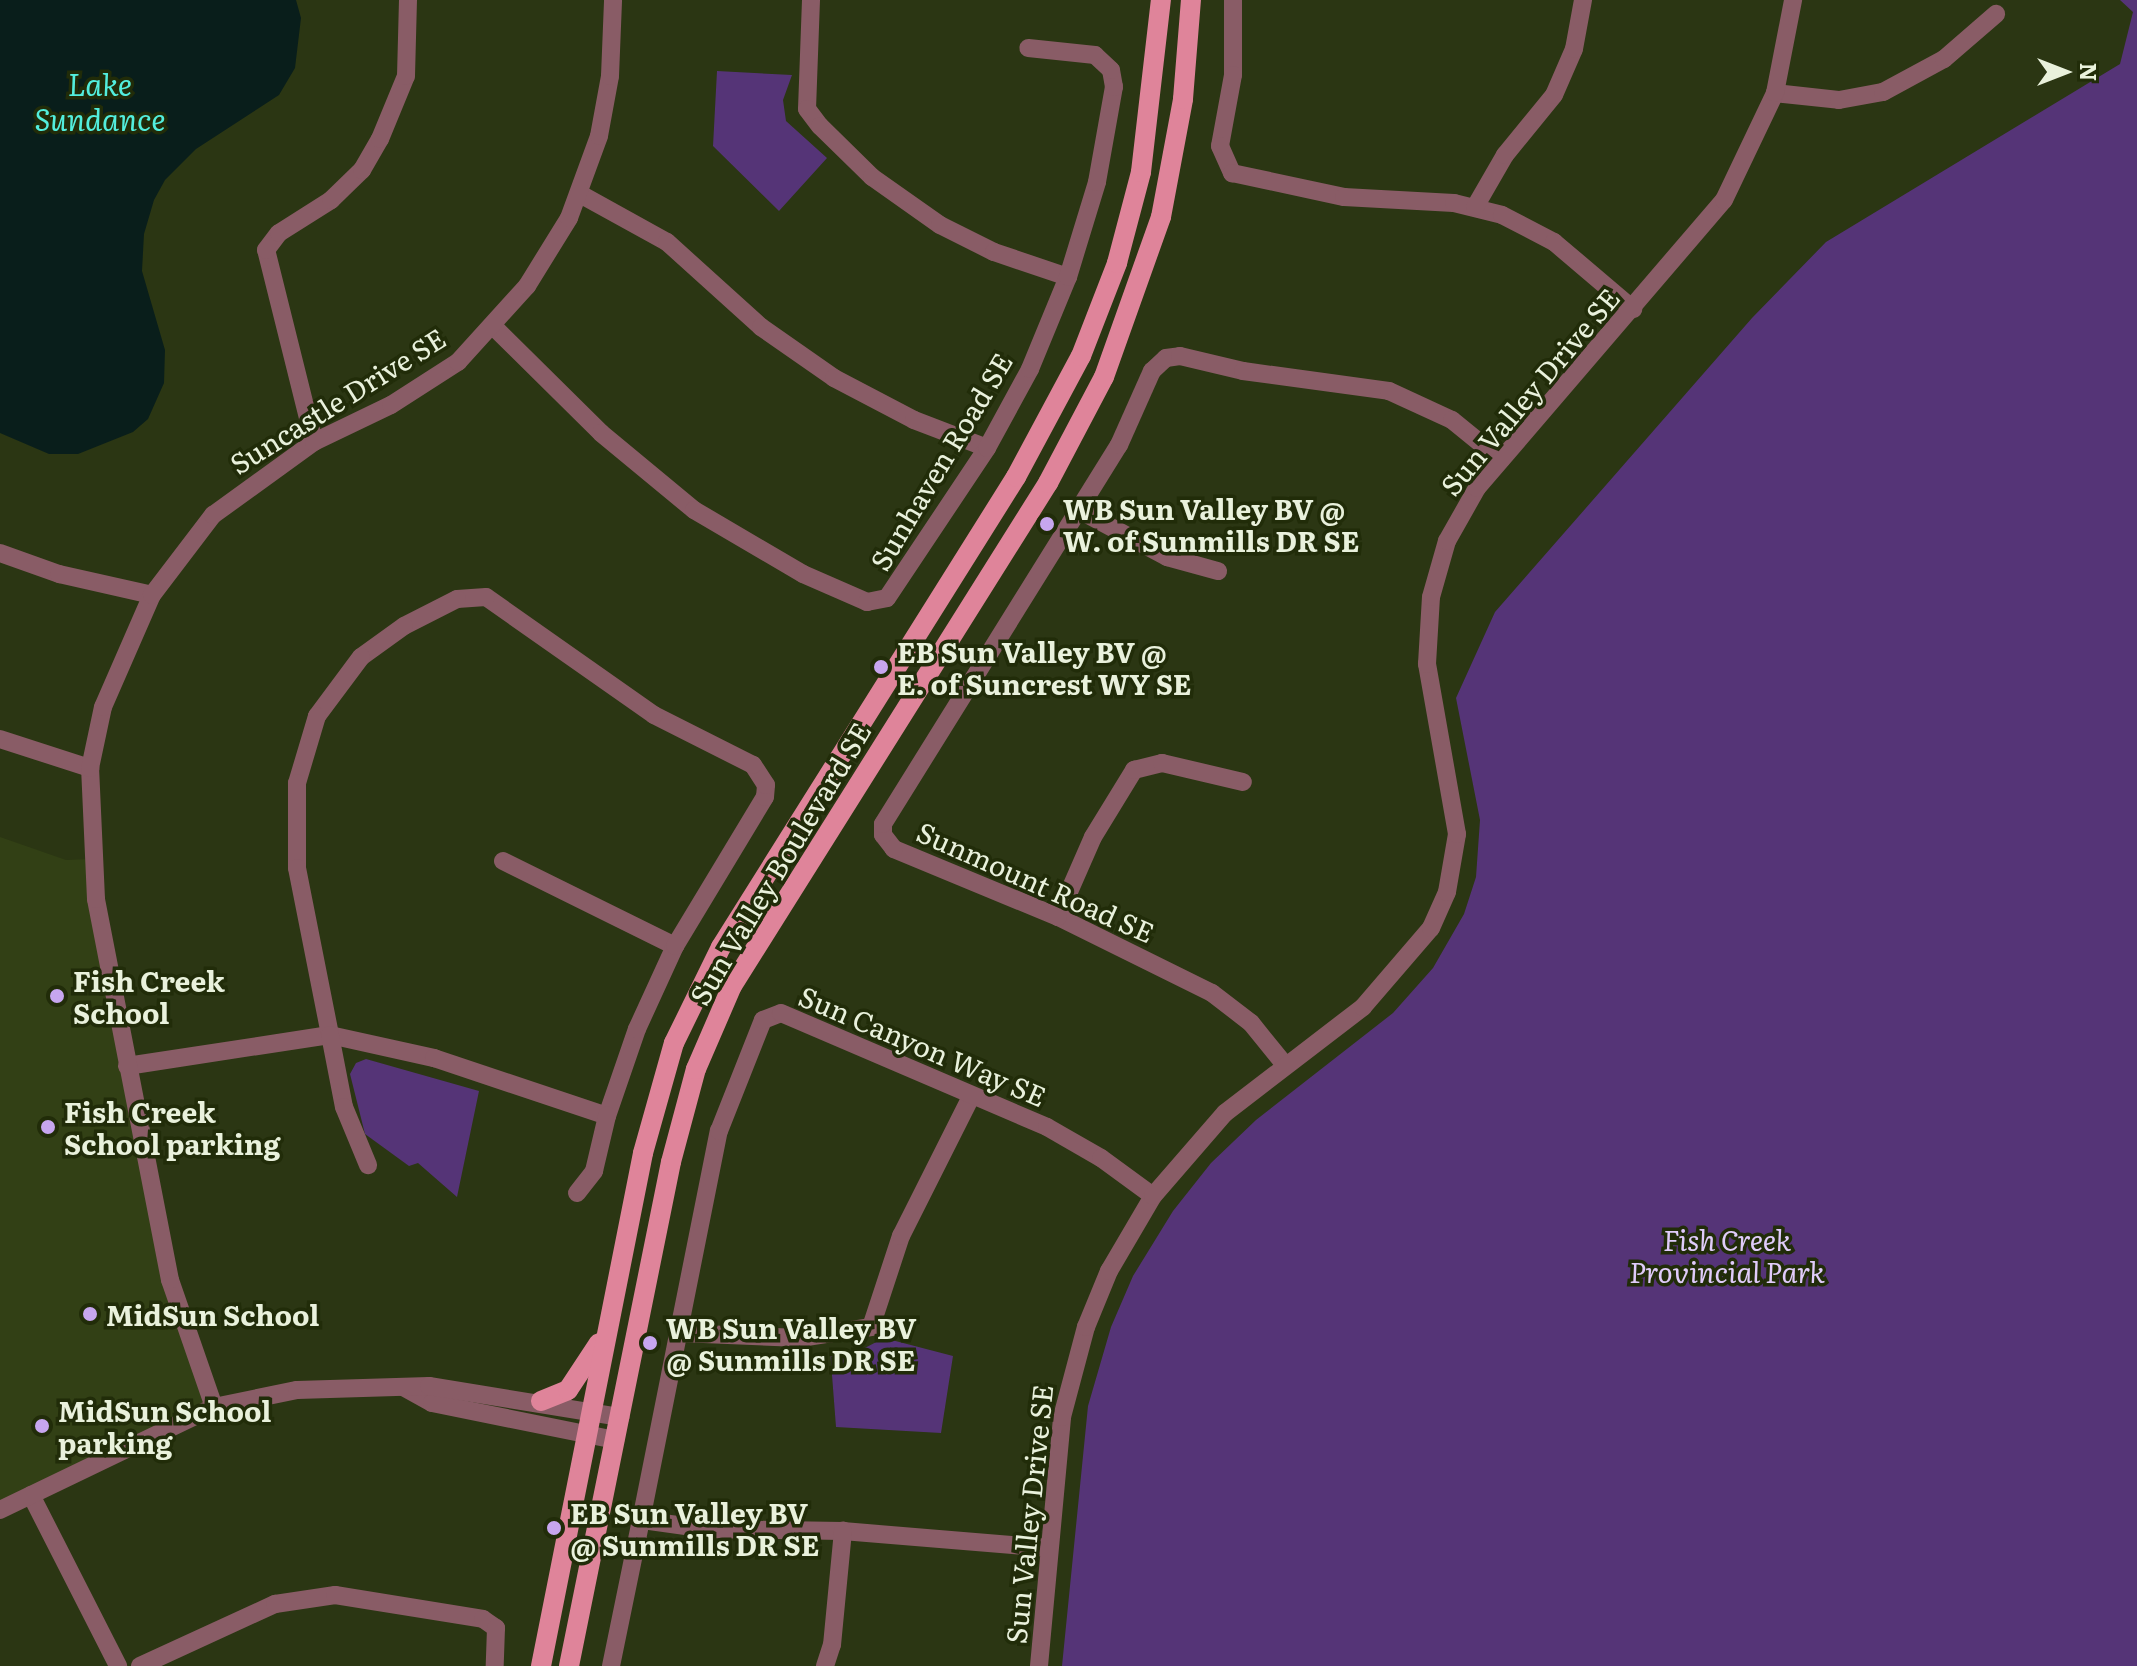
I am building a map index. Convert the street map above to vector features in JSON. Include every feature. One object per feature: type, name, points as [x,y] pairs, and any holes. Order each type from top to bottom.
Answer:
[{"type":"main road","name":"Sun Valley Boulevard SE","points":[[541,1666],[654,1109],[687,1013],[721,947],[1016,477],[1096,321],[1141,172],[1161,0]]},
{"type":"main road","name":"Sun Valley Boulevard SE","points":[[569,1666],[678,1131],[718,1014],[1048,483],[1120,341],[1169,180],[1187,70],[1191,0]]},
{"type":"main road","points":[[541,1401],[568,1390],[607,1330]]},
{"type":"street","points":[[314,442],[266,250],[279,233],[342,190],[362,170],[380,139],[406,76],[408,0]]},
{"type":"street","name":"Suncastle Drive SE","points":[[214,1407],[170,1280],[95,888],[90,768],[112,683],[152,595],[213,515],[314,442],[405,398],[458,362],[493,326],[542,264],[580,194],[606,106],[613,0]]},
{"type":"street","points":[[811,0],[807,109],[820,126],[872,177],[940,225],[994,252],[1068,277]]},
{"type":"street","points":[[1233,0],[1233,75],[1220,146],[1232,173],[1344,197],[1475,207],[1554,242],[1633,309]]},
{"type":"street","points":[[1475,207],[1500,162],[1554,95],[1574,49],[1583,0]]},
{"type":"street","name":"Sun Valley Drive SE","points":[[1039,1666],[1057,1448],[1076,1356],[1109,1271],[1153,1196],[1225,1113],[1337,1029],[1386,985],[1420,945],[1447,892],[1457,814],[1430,687],[1428,617],[1447,541],[1477,488],[1724,200],[1775,93],[1793,0]]},
{"type":"street","points":[[1775,93],[1839,100],[1883,92],[1944,59],[1996,14]]},
{"type":"street","name":"Sunhaven Road SE","points":[[493,326],[601,433],[694,510],[768,556],[867,602],[894,593],[987,448],[1030,369],[1068,277],[1103,153],[1114,87],[1107,65],[1095,55],[1028,48]]},
{"type":"street","points":[[580,194],[667,242],[761,327],[834,378],[914,420],[987,448]]},
{"type":"street","name":"Sunmount Road SE","points":[[1285,1065],[1251,1023],[1212,993],[1058,917],[894,849],[882,829],[1119,445],[1152,371],[1171,356],[1389,391],[1452,420],[1501,460]]},
{"type":"street","points":[[1079,510],[1167,557],[1218,571]]},
{"type":"street","points":[[0,553],[59,574],[152,595]]},
{"type":"street","points":[[368,1165],[344,1107],[297,868],[297,783],[305,746],[332,691],[361,657],[404,626],[464,596],[494,601],[598,679],[762,773],[765,797],[675,946],[637,1029],[607,1116],[594,1171],[577,1193]]},
{"type":"street","points":[[0,739],[90,768]]},
{"type":"street","points":[[1058,917],[1093,837],[1134,770],[1162,763],[1243,782]]},
{"type":"street","points":[[503,861],[675,946]]},
{"type":"street","name":"Sun Canyon Way SE","points":[[611,1666],[719,1131],[763,1020],[787,1015],[971,1097],[1047,1127],[1101,1158],[1153,1196]]},
{"type":"street","points":[[127,1066],[330,1035],[434,1058],[607,1116]]},
{"type":"street","points":[[679,1333],[776,1339],[860,1332],[871,1327],[901,1236],[971,1097]]},
{"type":"street","points":[[0,1510],[214,1407],[319,1387],[438,1386],[541,1401],[621,1417]]},
{"type":"street","points":[[403,1387],[432,1403],[615,1440]]},
{"type":"street","points":[[31,1495],[118,1666]]},
{"type":"street","points":[[641,1520],[743,1531],[843,1531],[1049,1548]]},
{"type":"street","points":[[825,1666],[832,1645],[843,1531]]},
{"type":"street","points":[[140,1666],[275,1604],[335,1595],[483,1619],[496,1628],[495,1666]]},
{"type":"shaded area","points":[[0,837],[66,860],[92,859],[145,1169],[214,1407],[0,1510]]},
{"type":"green space","name":"Fish Creek Provincial Park","points":[[2120,0],[2137,0],[2137,1666],[1062,1666],[1088,1406],[1111,1327],[1133,1276],[1173,1211],[1211,1163],[1256,1120],[1393,1013],[1433,968],[1464,914],[1476,877],[1480,820],[1456,698],[1495,612],[1752,318],[1826,242],[2120,64],[2133,12]]},
{"type":"green space","points":[[717,71],[792,75],[783,100],[786,121],[827,158],[779,211],[713,146]]},
{"type":"green space","points":[[366,1059],[479,1091],[457,1197],[418,1163],[409,1166],[365,1134],[350,1074],[356,1063]]},
{"type":"green space","points":[[884,1338],[953,1356],[941,1433],[836,1427],[830,1349],[859,1351]]},
{"type":"water","name":"Lake Sundance","points":[[0,0],[296,0],[301,18],[295,68],[279,95],[196,149],[165,180],[154,200],[144,234],[142,271],[165,350],[164,383],[148,419],[133,432],[78,454],[49,454],[0,433]]},
{"type":"place","name":"WB Sun Valley BV @ W. of Sunmills DR SE","points":[[1047,524]]},
{"type":"place","name":"EB Sun Valley BV @ E. of Suncrest WY SE","points":[[881,667]]},
{"type":"place","name":"Fish Creek School","points":[[57,996]]},
{"type":"place","name":"Fish Creek School parking","points":[[48,1127]]},
{"type":"place","name":"MidSun School","points":[[90,1314]]},
{"type":"place","name":"WB Sun Valley BV @ Sunmills DR SE","points":[[650,1343]]},
{"type":"place","name":"MidSun School parking","points":[[42,1426]]},
{"type":"place","name":"EB Sun Valley BV @ Sunmills DR SE","points":[[554,1528]]}]
